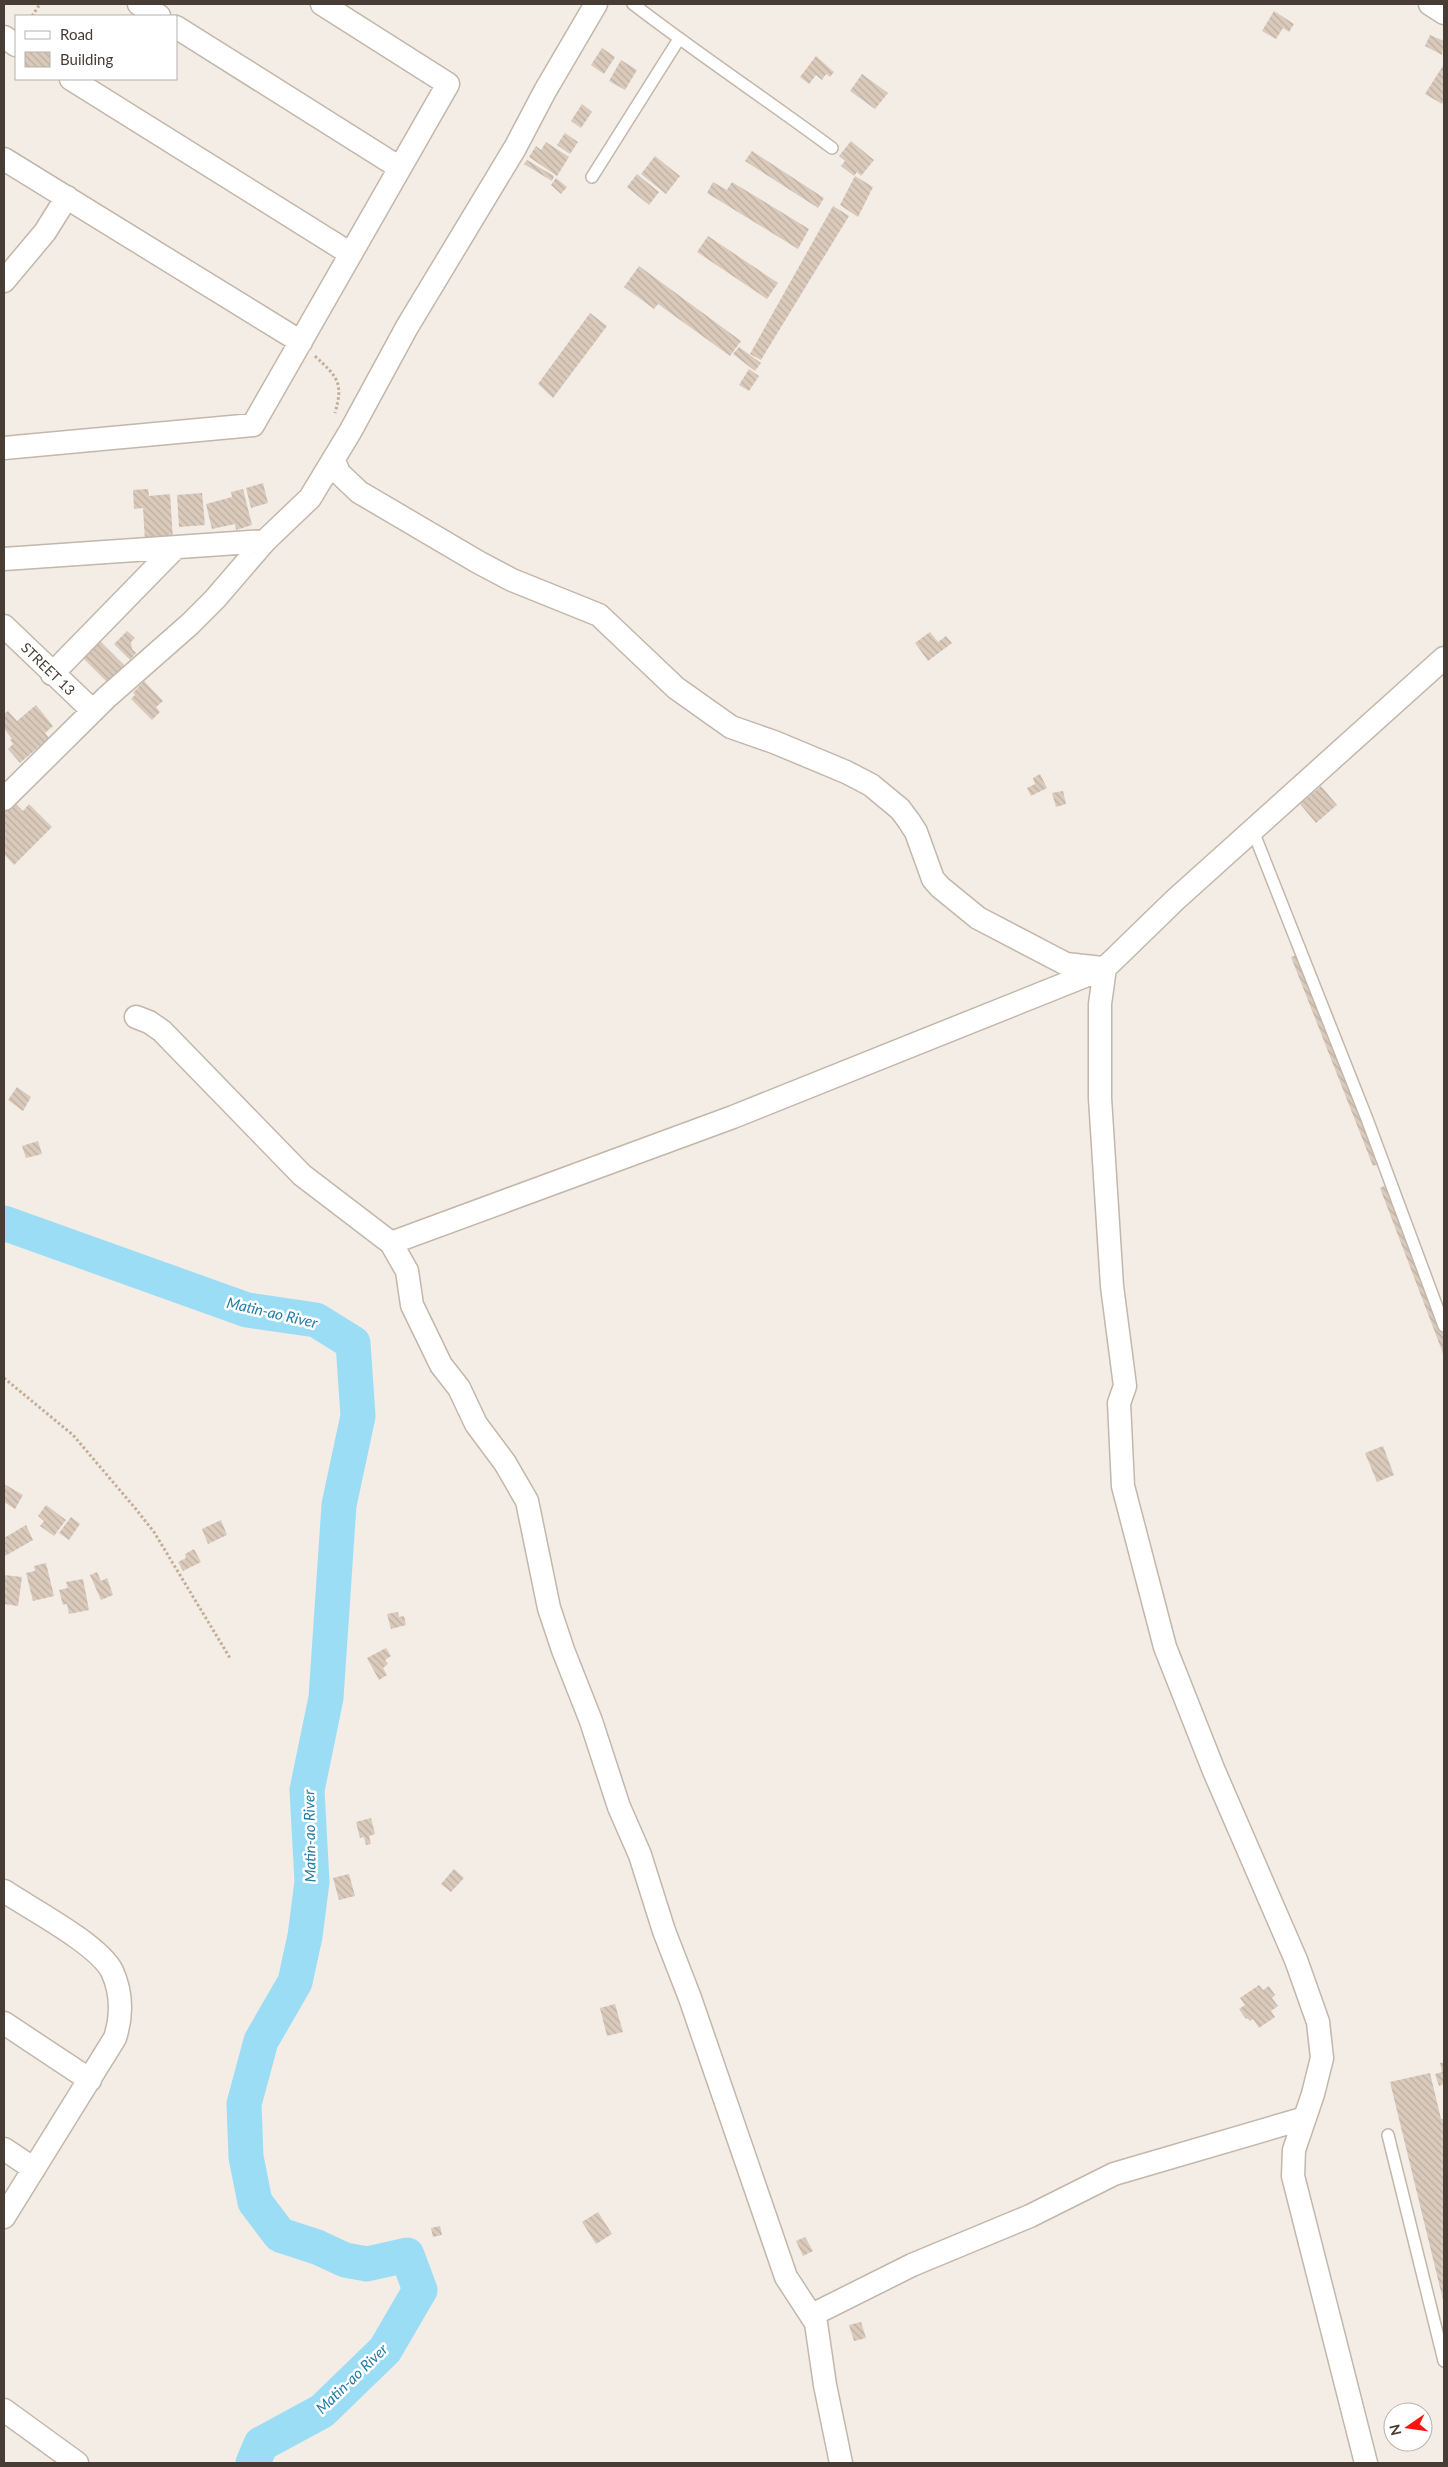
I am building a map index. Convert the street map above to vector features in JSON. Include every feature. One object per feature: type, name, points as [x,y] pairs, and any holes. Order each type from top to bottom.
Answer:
[{"type":"street","points":[[139,4],[157,15]]},
{"type":"street","points":[[4,448],[253,425],[448,84],[322,4]]},
{"type":"street","points":[[4,799],[93,711],[202,612],[264,541],[310,498],[334,460],[407,327],[515,148],[545,91],[596,4]]},
{"type":"street","points":[[1430,4],[1444,13]]},
{"type":"street","points":[[178,28],[400,168]]},
{"type":"street","points":[[4,37],[15,43]]},
{"type":"street","points":[[73,80],[350,254]]},
{"type":"street","points":[[4,159],[301,342]]},
{"type":"street","points":[[4,281],[45,232],[67,198]]},
{"type":"street","points":[[334,460],[340,473],[359,492],[478,562],[512,580],[599,614],[676,688],[731,727],[783,745],[871,785],[900,809],[909,821],[918,837],[933,878],[940,888],[978,918],[1066,964],[1105,968]]},
{"type":"street","points":[[4,559],[174,549],[264,541]]},
{"type":"street","points":[[52,674],[174,549]]},
{"type":"street","name":"STREET 13","points":[[4,626],[52,674],[93,711]]},
{"type":"street","points":[[390,1243],[733,1117],[1105,968],[1175,900],[1444,658]]},
{"type":"street","points":[[1105,968],[1100,1004],[1100,1098],[1112,1286],[1125,1386],[1119,1403],[1123,1486],[1165,1647],[1214,1771],[1312,2003],[1322,2041],[1322,2058],[1294,2150],[1293,2176],[1366,2463]]},
{"type":"street","points":[[136,1017],[162,1030],[302,1175],[390,1243],[407,1271],[412,1305],[442,1365],[460,1388],[476,1424],[505,1464],[527,1501],[549,1608],[563,1650],[591,1721],[619,1807],[640,1855],[664,1931],[690,1998],[786,2277],[812,2314],[819,2332],[825,2385],[841,2463]]},
{"type":"street","points":[[4,1891],[91,1948],[111,1970],[120,1997],[121,2019],[115,2038],[4,2217]]},
{"type":"street","points":[[4,2023],[90,2080]]},
{"type":"street","points":[[812,2314],[912,2265],[1030,2216],[1114,2174],[1305,2118]]},
{"type":"street","points":[[4,2148],[34,2169]]},
{"type":"street","points":[[4,2410],[76,2463]]},
{"type":"lane","points":[[633,4],[832,148]]},
{"type":"lane","points":[[592,177],[679,39]]},
{"type":"lane","points":[[1253,831],[1367,1119],[1444,1326]]},
{"type":"lane","points":[[1388,2135],[1444,2361]]},
{"type":"path","points":[[33,15],[40,4]]},
{"type":"path","points":[[301,342],[338,382],[340,396],[334,418]]},
{"type":"path","points":[[4,1378],[73,1435],[144,1520],[196,1598],[208,1625],[230,1658]]},
{"type":"building","points":[[1274,11],[1294,24],[1289,32],[1283,28],[1276,39],[1262,31]]},
{"type":"building","points":[[1430,35],[1444,41],[1442,55],[1425,46]]},
{"type":"building","points":[[602,48],[615,57],[604,74],[591,65]]},
{"type":"building","points":[[816,56],[834,72],[830,77],[826,74],[822,80],[816,75],[809,84],[800,77]]},
{"type":"building","points":[[621,60],[637,70],[625,90],[609,81]]},
{"type":"building","points":[[1444,64],[1444,100],[1442,104],[1425,94]]},
{"type":"building","points":[[862,74],[888,93],[875,109],[850,91]]},
{"type":"building","points":[[582,104],[592,112],[581,128],[571,121]]},
{"type":"building","points":[[565,133],[578,142],[570,154],[557,145]]},
{"type":"building","points":[[851,141],[874,160],[861,176],[857,172],[854,176],[841,166],[845,161],[839,156]]},
{"type":"building","points":[[546,142],[569,157],[557,176],[529,157],[536,146],[541,150]]},
{"type":"building","points":[[752,151],[824,198],[818,208],[745,161]]},
{"type":"building","points":[[655,156],[680,176],[666,194],[641,174]]},
{"type":"building","points":[[527,160],[554,176],[552,181],[524,164]]},
{"type":"building","points":[[637,174],[659,192],[649,205],[627,187]]},
{"type":"building","points":[[855,176],[873,187],[858,217],[840,205]]},
{"type":"building","points":[[556,178],[567,187],[561,194],[551,185]]},
{"type":"building","points":[[713,182],[727,190],[732,182],[809,229],[798,249],[707,193]]},
{"type":"building","points":[[833,206],[849,216],[761,360],[750,354]]},
{"type":"building","points":[[708,236],[778,283],[767,299],[697,252]]},
{"type":"building","points":[[639,266],[741,341],[730,356],[658,304],[654,309],[624,287]]},
{"type":"building","points":[[590,313],[607,326],[553,398],[538,384]]},
{"type":"building","points":[[739,347],[761,363],[755,371],[733,354]]},
{"type":"building","points":[[749,369],[759,376],[749,391],[739,385]]},
{"type":"building","points":[[263,483],[268,503],[251,508],[246,488]]},
{"type":"building","points":[[148,489],[149,496],[170,494],[173,539],[145,541],[143,508],[134,509],[133,490]]},
{"type":"building","points":[[243,489],[252,525],[236,530],[235,524],[212,529],[206,504],[232,497],[231,492]]},
{"type":"building","points":[[202,493],[205,525],[179,527],[177,495]]},
{"type":"building","points":[[127,631],[135,638],[131,642],[132,649],[136,653],[130,660],[114,644]]},
{"type":"building","points":[[930,632],[938,642],[946,636],[952,643],[928,661],[915,643]]},
{"type":"building","points":[[98,639],[126,667],[109,684],[81,656]]},
{"type":"building","points":[[144,681],[163,701],[156,707],[160,712],[152,720],[131,699],[135,695],[133,693]]},
{"type":"building","points":[[36,705],[53,726],[45,733],[49,738],[20,763],[8,749],[13,744],[10,740],[12,739],[4,728],[4,714],[8,711],[17,721]]},
{"type":"building","points":[[1040,774],[1047,788],[1031,796],[1027,788],[1035,784],[1033,778]]},
{"type":"building","points":[[1321,786],[1337,805],[1316,823],[1300,804]]},
{"type":"building","points":[[1063,791],[1066,804],[1056,807],[1052,793]]},
{"type":"building","points":[[13,801],[23,811],[29,804],[52,827],[14,865],[4,854],[4,810]]},
{"type":"building","points":[[1299,954],[1382,1163],[1373,1166],[1291,957]]},
{"type":"building","points":[[17,1087],[31,1097],[23,1111],[8,1100]]},
{"type":"building","points":[[38,1141],[42,1154],[26,1158],[22,1146]]},
{"type":"building","points":[[1388,1184],[1444,1332],[1444,1356],[1380,1188]]},
{"type":"building","points":[[1383,1446],[1394,1475],[1377,1482],[1365,1453]]},
{"type":"building","points":[[4,1484],[23,1495],[15,1509],[4,1502]]},
{"type":"building","points":[[46,1505],[66,1520],[54,1536],[40,1526],[44,1521],[38,1516]]},
{"type":"building","points":[[71,1517],[80,1524],[69,1540],[59,1533]]},
{"type":"building","points":[[221,1520],[227,1535],[208,1544],[202,1529]]},
{"type":"building","points":[[26,1525],[33,1540],[5,1556],[4,1538]]},
{"type":"building","points":[[194,1549],[201,1562],[183,1571],[178,1562],[186,1558],[185,1554]]},
{"type":"building","points":[[46,1563],[54,1596],[33,1601],[26,1573],[35,1571],[34,1566]]},
{"type":"building","points":[[97,1572],[101,1581],[107,1578],[113,1595],[101,1600],[90,1575]]},
{"type":"building","points":[[4,1575],[22,1577],[18,1606],[4,1604]]},
{"type":"building","points":[[83,1579],[89,1610],[69,1614],[67,1604],[63,1605],[59,1590],[68,1588],[66,1582]]},
{"type":"building","points":[[398,1612],[399,1617],[404,1616],[406,1625],[391,1629],[387,1614]]},
{"type":"building","points":[[386,1648],[391,1656],[385,1660],[388,1664],[383,1668],[387,1675],[379,1680],[367,1658]]},
{"type":"building","points":[[371,1818],[375,1834],[369,1836],[371,1844],[366,1845],[364,1837],[360,1838],[356,1822]]},
{"type":"building","points":[[454,1869],[464,1878],[451,1892],[441,1884]]},
{"type":"building","points":[[349,1874],[355,1896],[339,1900],[333,1878]]},
{"type":"building","points":[[1259,1985],[1263,1990],[1269,1986],[1275,1995],[1272,1998],[1278,2006],[1271,2011],[1275,2017],[1259,2028],[1253,2019],[1250,2021],[1246,2019],[1239,2009],[1245,2005],[1240,1998]]},
{"type":"building","points":[[615,2004],[623,2032],[607,2036],[600,2008]]},
{"type":"building","points":[[1444,2062],[1444,2084],[1439,2086],[1435,2074],[1442,2072],[1440,2063]]},
{"type":"building","points":[[1430,2073],[1441,2119],[1444,2119],[1444,2304],[1390,2082]]},
{"type":"building","points":[[598,2212],[612,2234],[596,2244],[582,2222]]},
{"type":"building","points":[[440,2226],[442,2235],[433,2237],[431,2228]]},
{"type":"building","points":[[805,2237],[813,2251],[803,2256],[796,2241]]},
{"type":"building","points":[[861,2322],[866,2338],[854,2341],[849,2325]]},
{"type":"waterway","name":"Matin-ao River","points":[[4,1223],[247,1310],[316,1320],[353,1343],[358,1416],[339,1505],[326,1698],[307,1790],[312,1882],[305,1936],[295,1982],[261,2041],[244,2104],[246,2157],[255,2202],[280,2235],[317,2247],[345,2260],[367,2264],[407,2255],[420,2290],[385,2350],[322,2411],[261,2444],[253,2463]]}]
